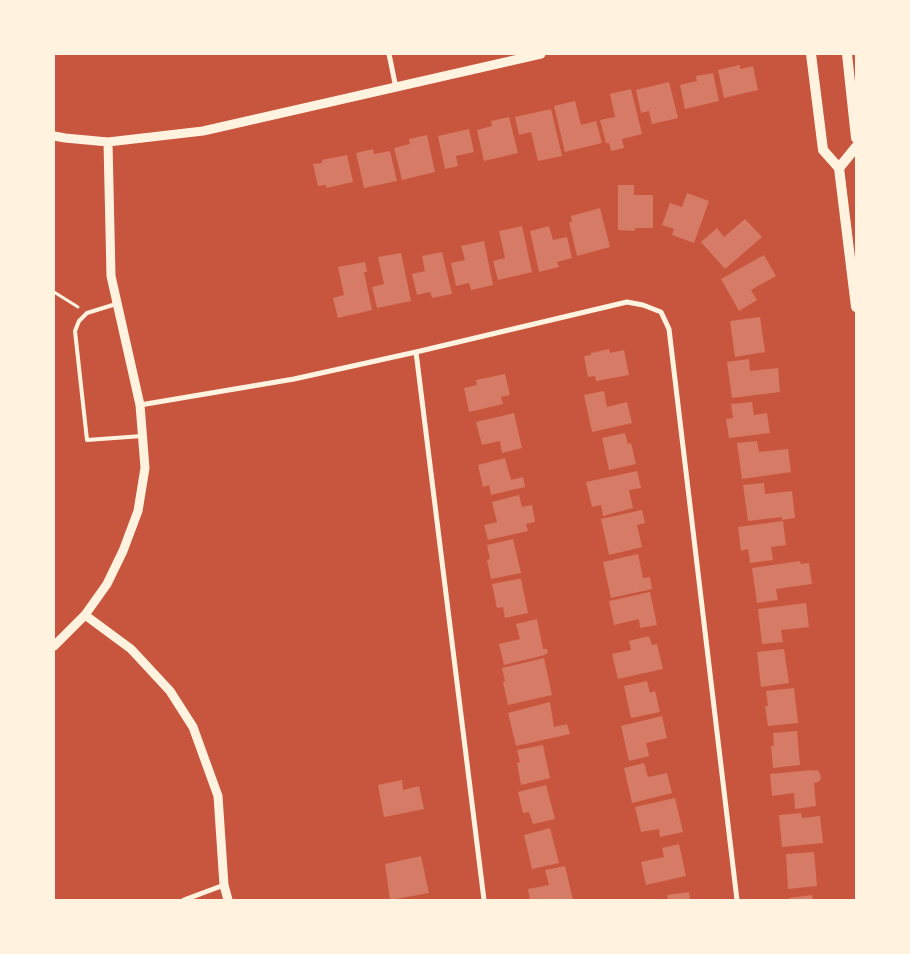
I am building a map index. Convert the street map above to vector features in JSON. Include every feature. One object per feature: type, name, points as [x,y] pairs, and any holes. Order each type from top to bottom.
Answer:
[{"type":"main road","points":[[811,54],[823,150],[838,168],[856,307]]},
{"type":"main road","points":[[847,54],[856,138]]},
{"type":"main road","points":[[838,168],[856,147]]},
{"type":"street","points":[[389,54],[396,88]]},
{"type":"street","points":[[54,136],[108,142],[203,131],[541,54]]},
{"type":"street","points":[[54,646],[85,616],[107,584],[138,511],[145,468],[140,405],[111,276],[108,142]]},
{"type":"street","points":[[140,405],[294,379],[628,302],[661,312],[669,329],[736,900]]},
{"type":"street","points":[[416,352],[484,900]]},
{"type":"street","points":[[85,616],[131,649],[170,691],[194,727],[218,796],[224,884],[228,900]]},
{"type":"street","points":[[184,900],[224,884]]},
{"type":"lane","points":[[116,304],[87,313],[79,321],[75,331],[87,440],[143,436]]},
{"type":"path","points":[[54,292],[87,313]]},
{"type":"building","points":[[740,65],[740,69],[753,66],[758,90],[724,98],[718,70]]},
{"type":"building","points":[[713,73],[719,101],[685,109],[680,85],[697,81],[696,76]]},
{"type":"building","points":[[669,82],[678,118],[652,124],[649,111],[641,113],[636,90]]},
{"type":"building","points":[[631,89],[642,134],[622,139],[624,148],[611,151],[609,143],[606,143],[600,120],[615,117],[610,94]]},
{"type":"building","points":[[575,101],[581,125],[596,121],[602,143],[565,152],[554,106]]},
{"type":"building","points":[[551,109],[562,156],[538,161],[531,132],[519,135],[515,117]]},
{"type":"building","points":[[509,117],[518,153],[484,161],[477,130],[492,126],[491,121]]},
{"type":"building","points":[[469,129],[474,152],[456,156],[458,166],[445,169],[438,136]]},
{"type":"building","points":[[427,135],[435,172],[402,180],[394,148],[410,144],[409,139]]},
{"type":"building","points":[[373,149],[374,154],[390,151],[397,181],[364,188],[356,153]]},
{"type":"building","points":[[347,155],[353,182],[326,188],[326,185],[318,186],[313,164],[322,163],[322,160]]},
{"type":"building","points":[[618,185],[634,185],[634,195],[653,195],[653,228],[635,228],[635,231],[618,230]]},
{"type":"building","points":[[687,193],[709,201],[694,243],[672,235],[674,229],[662,225],[670,203],[682,207]]},
{"type":"building","points":[[600,208],[610,247],[577,256],[569,222],[572,222],[571,216]]},
{"type":"building","points":[[745,219],[762,237],[725,269],[701,242],[717,228],[724,237]]},
{"type":"building","points":[[522,226],[532,272],[498,280],[493,261],[505,258],[499,231]]},
{"type":"building","points":[[549,226],[553,240],[567,237],[572,258],[557,262],[559,267],[539,272],[530,231]]},
{"type":"building","points":[[484,241],[493,285],[471,290],[469,283],[456,286],[451,263],[465,260],[461,246]]},
{"type":"building","points":[[442,252],[452,294],[432,298],[430,292],[417,295],[412,274],[425,271],[422,256]]},
{"type":"building","points":[[401,253],[411,301],[377,308],[372,287],[384,284],[378,257]]},
{"type":"building","points":[[764,255],[776,276],[751,290],[757,300],[739,311],[721,279]]},
{"type":"building","points":[[365,262],[367,272],[364,272],[372,310],[338,318],[333,298],[344,295],[338,267]]},
{"type":"building","points":[[760,317],[765,352],[735,357],[730,321]]},
{"type":"building","points":[[609,349],[610,353],[624,350],[629,375],[596,381],[595,376],[588,377],[584,356]]},
{"type":"building","points":[[749,359],[750,371],[778,368],[780,392],[732,398],[727,362]]},
{"type":"building","points":[[505,374],[510,395],[501,397],[503,404],[469,412],[464,388],[477,385],[476,380]]},
{"type":"building","points":[[604,391],[607,407],[627,402],[632,423],[592,432],[584,395]]},
{"type":"building","points":[[752,402],[754,415],[767,413],[770,433],[729,438],[726,419],[733,418],[731,404]]},
{"type":"building","points":[[514,413],[522,448],[502,453],[500,441],[482,445],[476,422]]},
{"type":"building","points":[[625,433],[628,444],[631,443],[636,464],[609,470],[602,438]]},
{"type":"building","points":[[757,441],[759,452],[788,449],[791,472],[742,479],[737,443]]},
{"type":"building","points":[[505,458],[511,480],[523,477],[525,487],[491,495],[489,485],[483,487],[478,465]]},
{"type":"building","points":[[637,471],[641,488],[629,490],[633,508],[603,516],[601,505],[592,507],[586,482]]},
{"type":"building","points":[[764,483],[765,494],[792,491],[795,518],[782,520],[782,517],[748,521],[743,485]]},
{"type":"building","points":[[519,495],[522,507],[532,505],[535,522],[526,524],[528,531],[488,540],[484,525],[497,522],[492,502]]},
{"type":"building","points":[[642,510],[645,523],[637,525],[642,547],[609,555],[601,519]]},
{"type":"building","points":[[783,521],[786,545],[771,547],[773,560],[750,563],[748,549],[741,551],[738,527]]},
{"type":"building","points":[[513,539],[521,573],[491,579],[487,560],[490,559],[487,545]]},
{"type":"building","points":[[638,554],[643,578],[650,577],[652,589],[611,598],[603,562]]},
{"type":"building","points":[[800,561],[801,564],[809,563],[812,584],[776,589],[778,600],[757,603],[752,568]]},
{"type":"building","points":[[521,579],[528,613],[505,618],[503,607],[497,608],[492,584]]},
{"type":"building","points":[[650,592],[657,625],[640,628],[639,619],[614,625],[609,601]]},
{"type":"building","points":[[806,603],[809,627],[781,630],[783,642],[762,644],[758,609]]},
{"type":"building","points":[[537,619],[543,649],[547,649],[548,653],[504,665],[499,644],[520,639],[516,624]]},
{"type":"building","points":[[649,636],[652,645],[657,644],[663,669],[618,679],[612,654],[631,650],[629,641]]},
{"type":"building","points":[[784,649],[789,683],[761,687],[757,652]]},
{"type":"building","points":[[544,658],[552,695],[508,705],[502,668]]},
{"type":"building","points":[[647,681],[650,693],[655,691],[660,712],[631,718],[624,686]]},
{"type":"building","points":[[794,688],[798,723],[768,726],[765,706],[768,706],[766,691]]},
{"type":"building","points":[[550,702],[554,727],[567,724],[570,734],[516,746],[508,713]]},
{"type":"building","points":[[662,716],[667,738],[646,743],[649,756],[629,761],[621,726]]},
{"type":"building","points":[[797,731],[800,765],[773,768],[771,746],[774,746],[773,733]]},
{"type":"building","points":[[543,745],[550,778],[521,785],[517,763],[520,762],[517,750]]},
{"type":"building","points":[[644,763],[648,777],[667,773],[672,793],[632,803],[624,768]]},
{"type":"building","points":[[817,770],[820,773],[821,779],[814,783],[816,806],[795,809],[794,793],[772,796],[770,774]]},
{"type":"building","points":[[402,780],[403,790],[419,786],[424,809],[384,817],[378,785]]},
{"type":"building","points":[[546,785],[555,819],[533,824],[529,812],[523,813],[518,792]]},
{"type":"building","points":[[675,798],[683,832],[660,837],[659,829],[641,832],[635,807]]},
{"type":"building","points":[[801,813],[802,818],[820,816],[823,843],[782,847],[779,815]]},
{"type":"building","points":[[550,828],[559,863],[532,869],[524,835]]},
{"type":"building","points":[[679,844],[686,876],[646,885],[641,862],[664,857],[662,848]]},
{"type":"building","points":[[814,852],[817,886],[788,889],[786,854]]},
{"type":"building","points":[[421,856],[429,893],[390,900],[385,864]]},
{"type":"building","points":[[565,866],[573,900],[530,900],[528,889],[549,885],[545,870]]},
{"type":"building","points":[[689,892],[690,900],[668,900],[667,895]]},
{"type":"building","points":[[812,895],[813,900],[789,900],[789,898]]}]
